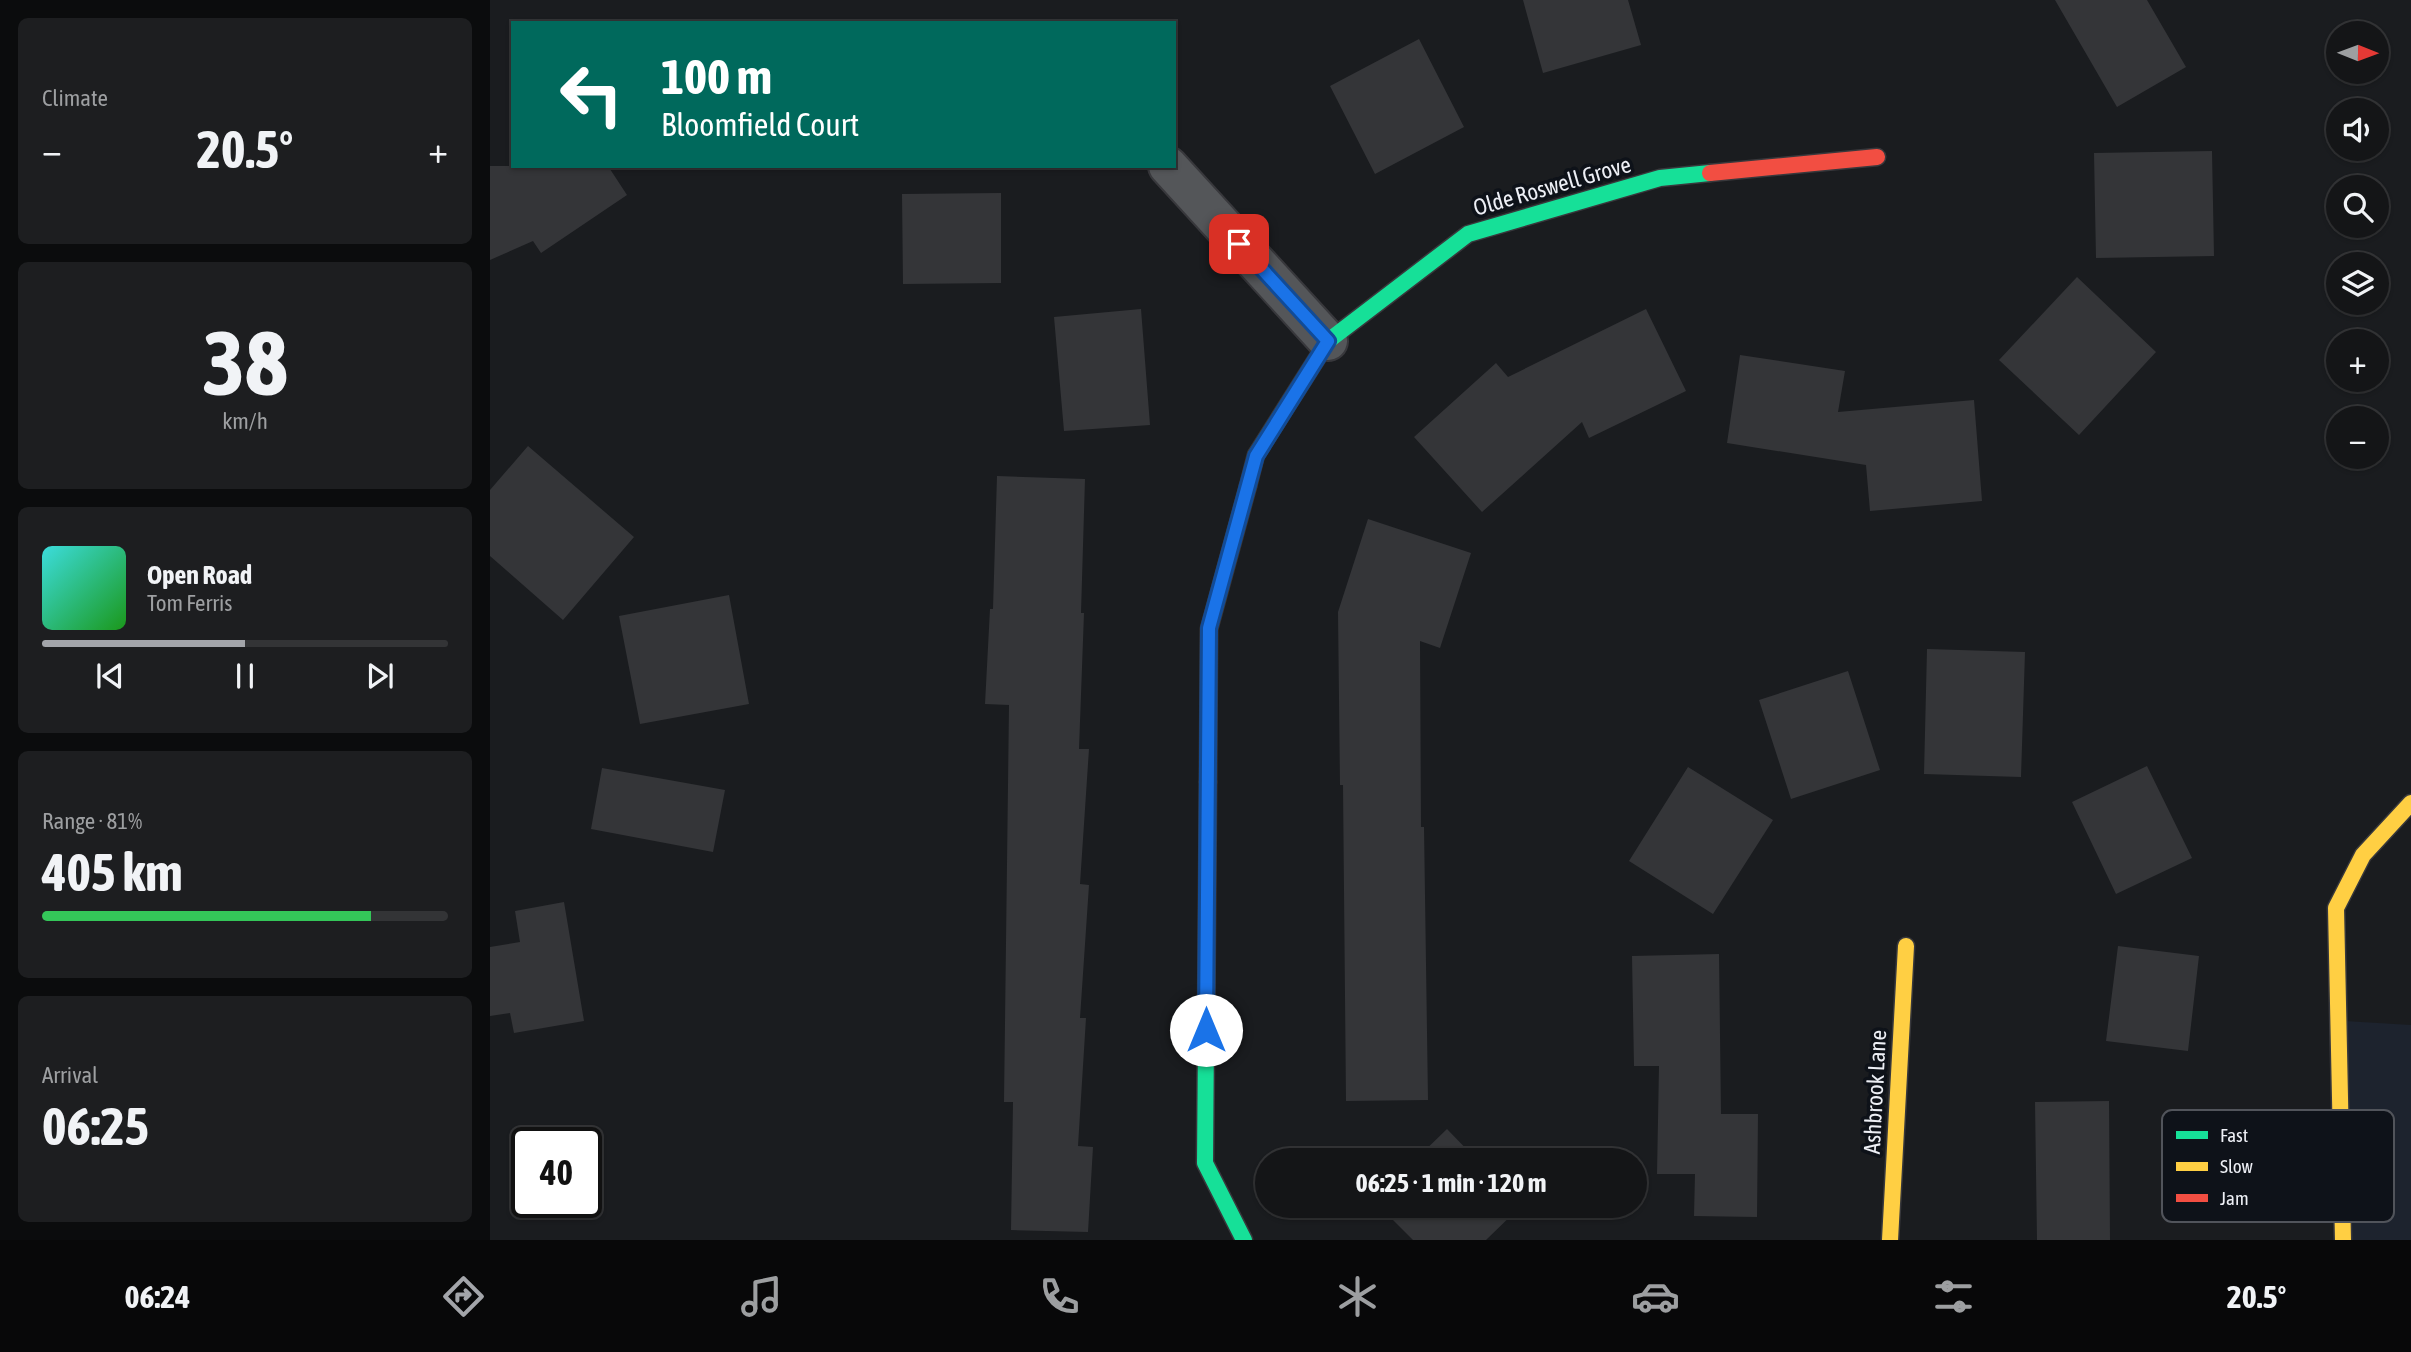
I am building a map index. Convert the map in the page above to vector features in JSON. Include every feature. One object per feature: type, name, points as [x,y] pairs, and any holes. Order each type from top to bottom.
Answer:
[{"type":"street","name":"Olde Roswell Grove","points":[[1244,1240],[1205,1163],[1209,628],[1256,456],[1328,341],[1468,234],[1660,178],[1877,157]]},
{"type":"street","points":[[1170,168],[1328,341]]},
{"type":"street","points":[[2340,1110],[2336,908],[2363,855],[2411,803]]},
{"type":"street","name":"Ashbrook Lane","points":[[1890,1240],[1906,946]]},
{"type":"street","points":[[2343,1222],[2343,1240]]},
{"type":"shaded area","points":[[2345,1021],[2411,1025],[2411,1240],[2341,1240],[2341,1222],[2394,1222],[2394,1110],[2343,1110]]},
{"type":"building","points":[[1523,0],[1628,0],[1641,45],[1543,73]]},
{"type":"building","points":[[2055,0],[2147,0],[2186,67],[2117,107]]},
{"type":"building","points":[[1419,39],[1464,127],[1375,174],[1330,86]]},
{"type":"building","points":[[2212,151],[2214,256],[2096,258],[2094,153]]},
{"type":"building","points":[[490,166],[609,168],[627,195],[541,253],[533,241],[490,260]]},
{"type":"building","points":[[1001,193],[1001,283],[903,284],[902,194]]},
{"type":"building","points":[[2077,277],[2156,352],[2079,435],[1999,360]]},
{"type":"building","points":[[1141,309],[1150,425],[1064,431],[1054,317]]},
{"type":"building","points":[[1646,309],[1686,391],[1589,438],[1582,422],[1482,512],[1414,437],[1496,363],[1508,377]]},
{"type":"building","points":[[1740,355],[1845,371],[1838,412],[1974,400],[1982,501],[1870,511],[1866,465],[1727,443]]},
{"type":"building","points":[[528,446],[634,537],[563,620],[490,556],[490,490]]},
{"type":"building","points":[[997,476],[1085,479],[1079,749],[1089,749],[1080,884],[1089,885],[1080,1018],[1086,1018],[1078,1146],[1093,1147],[1088,1232],[1011,1230],[1013,1102],[1004,1102],[1009,705],[985,704],[990,609],[993,609]]},
{"type":"building","points":[[1368,519],[1471,553],[1440,648],[1420,641],[1421,827],[1424,827],[1428,1100],[1346,1101],[1343,785],[1340,785],[1338,612]]},
{"type":"building","points":[[729,595],[749,704],[640,724],[619,616]]},
{"type":"building","points":[[1927,649],[2025,652],[2021,777],[1924,774]]},
{"type":"building","points":[[1848,671],[1880,770],[1791,799],[1759,700]]},
{"type":"building","points":[[2147,766],[2192,858],[2116,894],[2072,802]]},
{"type":"building","points":[[1688,767],[1773,820],[1713,914],[1629,861]]},
{"type":"building","points":[[602,768],[725,790],[713,852],[591,829]]},
{"type":"building","points":[[564,902],[584,1021],[514,1033],[510,1013],[490,1016],[490,947],[520,942],[515,911]]},
{"type":"building","points":[[2118,946],[2199,956],[2188,1051],[2106,1041]]},
{"type":"building","points":[[1719,954],[1721,1114],[1758,1114],[1757,1217],[1694,1216],[1695,1174],[1657,1174],[1659,1066],[1634,1066],[1632,956]]},
{"type":"building","points":[[2109,1101],[2110,1240],[2037,1240],[2035,1102]]},
{"type":"building","points":[[1447,1129],[1465,1148],[1427,1148]]},
{"type":"building","points":[[1391,1218],[1509,1218],[1486,1240],[1413,1240]]},
{"type":"traffic: fast","points":[[1248,486],[1256,455],[1328,341],[1468,234],[1660,178],[1710,173]]},
{"type":"traffic: fast","points":[[1208,782],[1205,1163],[1244,1240]]},
{"type":"traffic: slow","points":[[1208,782],[1209,629],[1248,486]]},
{"type":"traffic: slow","points":[[2340,1110],[2336,908],[2363,855],[2411,803]]},
{"type":"traffic: slow","points":[[1890,1240],[1906,946]]},
{"type":"traffic: slow","points":[[2343,1222],[2343,1240]]},
{"type":"traffic: jam","points":[[1710,173],[1877,157]]},
{"type":"route","points":[[1206,1030],[1209,628],[1256,456],[1328,341],[1239,244]]}]
